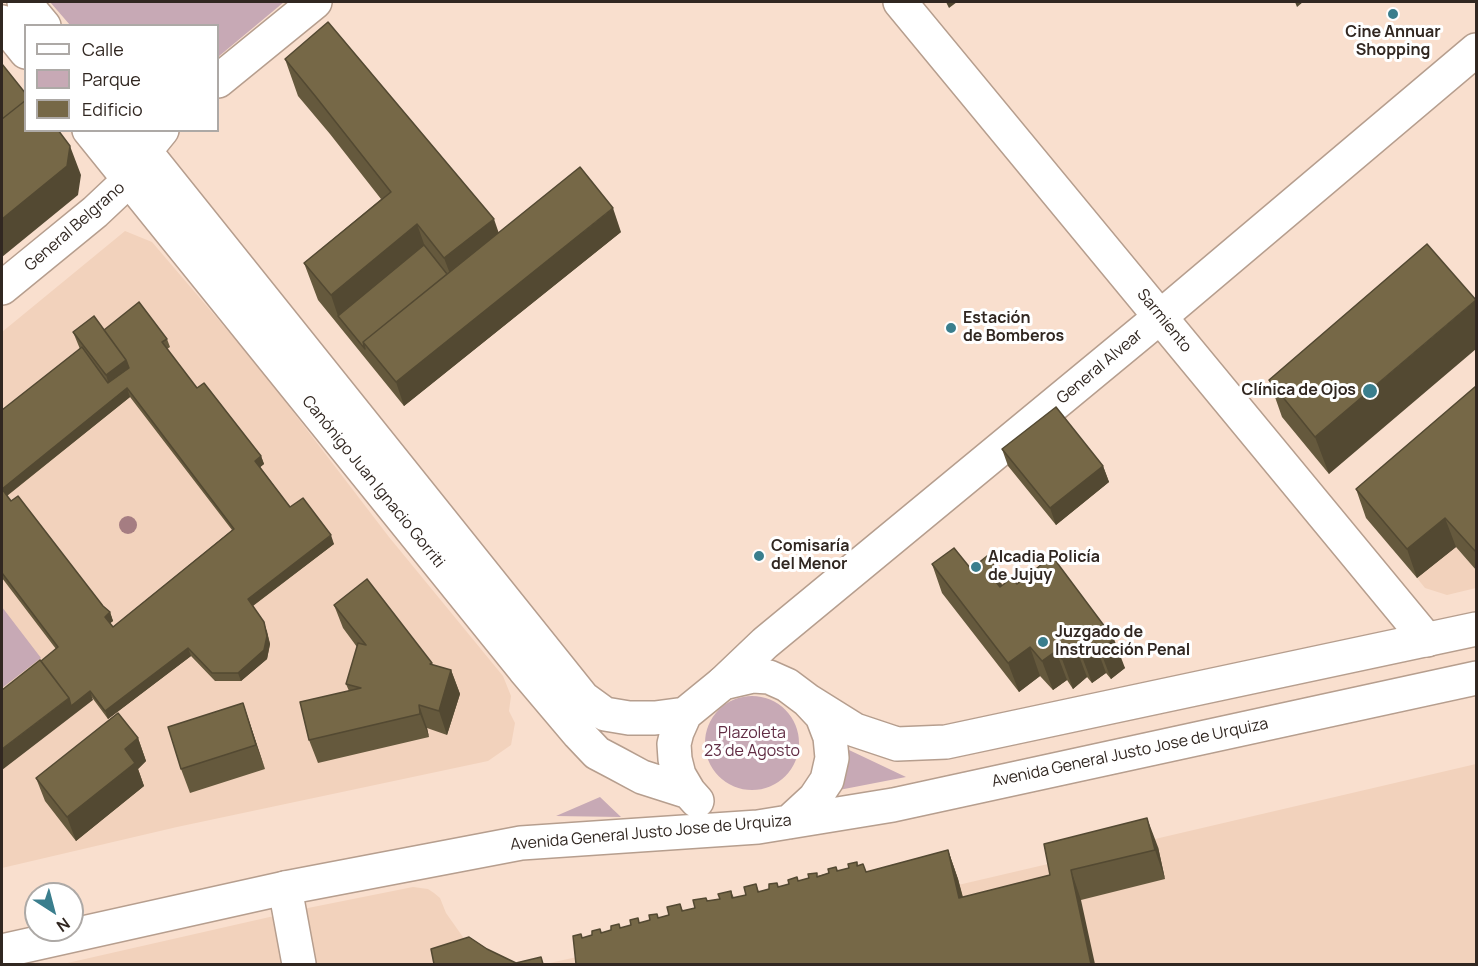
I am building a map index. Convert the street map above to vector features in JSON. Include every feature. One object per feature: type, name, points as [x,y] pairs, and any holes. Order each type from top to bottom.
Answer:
[{"type":"main road","points":[[24,2],[42,24]]},
{"type":"main road","points":[[219,80],[315,2]]},
{"type":"main road","name":"Sarmiento","points":[[900,2],[1427,640]]},
{"type":"main road","points":[[2,22],[24,50]]},
{"type":"main road","name":"General Alvear","points":[[723,682],[765,643],[1160,317],[1476,50]]},
{"type":"main road","name":"Canónigo Juan Ignacio Gorriti","points":[[91,132],[579,734],[597,753],[642,777],[689,792]]},
{"type":"main road","name":"Canónigo Juan Ignacio Gorriti","points":[[145,137],[583,698],[606,714],[629,718],[655,718],[685,714]]},
{"type":"main road","name":"General Belgrano","points":[[2,288],[95,212],[129,180],[145,137]]},
{"type":"main road","points":[[758,827],[746,826],[707,811],[689,792],[679,774],[675,759],[674,744],[685,714],[723,682],[753,676],[769,677],[787,685],[855,730],[897,744],[946,742],[1476,629]]},
{"type":"main road","name":"Avenida General Justo Jose de Urquiza","points":[[2,951],[285,888],[521,843],[758,827],[893,805],[1476,678]]},
{"type":"main road","points":[[789,822],[815,798],[827,780],[832,758],[830,736],[822,716],[807,700]]},
{"type":"main road","points":[[285,888],[299,964]]},
{"type":"shaded area","points":[[125,231],[152,242],[258,366],[389,537],[503,676],[511,696],[509,711],[515,723],[511,745],[488,761],[177,827],[2,868],[2,332]]},
{"type":"shaded area","points":[[1456,547],[1476,570],[1476,588],[1447,595],[1425,588],[1417,578]]},
{"type":"shaded area","points":[[1476,764],[1476,964],[545,964],[860,895],[864,907]]},
{"type":"shaded area","points":[[413,887],[428,889],[440,898],[446,913],[470,947],[495,964],[309,964],[298,910]]},
{"type":"shaded area","points":[[274,916],[283,964],[63,964]]},
{"type":"green space","points":[[50,2],[284,2],[219,56],[219,24],[69,24]]},
{"type":"green space","points":[[2,607],[41,658],[2,688]]},
{"type":"green space","name":"Plazoleta 23 de Agosto","points":[[752,696],[770,699],[785,710],[796,725],[799,743],[796,761],[785,776],[770,787],[752,790],[734,787],[719,776],[708,761],[705,743],[708,725],[719,710],[734,699]]},
{"type":"green space","points":[[849,750],[906,777],[839,790]]},
{"type":"green space","points":[[600,797],[621,817],[556,816]]},
{"type":"building","points":[[328,22],[494,219],[444,258],[417,224],[331,295],[304,263],[391,192],[285,59]]},
{"type":"building","points":[[2,64],[24,92],[24,102],[2,119]]},
{"type":"building","points":[[24,102],[24,132],[60,132],[70,146],[67,166],[2,219],[2,119]]},
{"type":"building","points":[[580,167],[613,208],[396,382],[363,342]]},
{"type":"building","points":[[1427,244],[1476,300],[1315,437],[1269,380]]},
{"type":"building","points":[[424,245],[447,274],[363,342],[365,349],[338,316]]},
{"type":"building","points":[[139,302],[167,339],[162,342],[197,388],[204,383],[261,456],[255,461],[290,507],[303,498],[331,535],[248,599],[264,622],[267,636],[264,650],[238,673],[212,673],[188,648],[105,711],[90,691],[71,706],[69,698],[41,661],[58,647],[2,573],[2,489],[2,410],[82,347],[108,383],[129,368],[126,360],[104,330]],"holes":[[[127,388],[234,529],[113,627],[105,617],[110,612],[18,496],[11,501],[2,489]]]},
{"type":"building","points":[[94,316],[126,360],[106,375],[73,332]]},
{"type":"building","points":[[1476,386],[1476,552],[1445,518],[1407,549],[1356,489]]},
{"type":"building","points":[[1056,407],[1103,466],[1050,508],[1002,449]]},
{"type":"building","name":"Juzgado de Instrucción Penal","points":[[954,548],[971,569],[987,556],[995,567],[988,572],[1000,587],[1012,578],[1017,584],[1052,556],[1114,639],[1100,650],[1095,643],[1081,654],[1076,648],[1062,659],[1056,651],[1042,661],[1030,647],[1008,663],[932,564]]},
{"type":"building","points":[[367,579],[432,663],[430,664],[451,670],[439,711],[419,705],[420,714],[309,740],[300,702],[361,688],[346,684],[358,643],[366,645],[334,605]]},
{"type":"building","points":[[40,660],[69,698],[2,749],[2,690]]},
{"type":"building","points":[[243,703],[256,745],[181,769],[168,727]]},
{"type":"building","points":[[118,713],[138,738],[125,749],[135,763],[67,817],[36,778]]},
{"type":"building","points":[[1147,818],[1155,850],[1071,870],[1091,964],[576,964],[573,936],[581,934],[582,938],[592,935],[592,931],[600,929],[601,933],[611,930],[611,926],[619,924],[620,928],[631,925],[630,920],[638,918],[639,923],[650,920],[649,915],[657,914],[658,918],[669,915],[667,907],[680,904],[682,911],[695,908],[693,900],[720,899],[718,894],[731,891],[732,898],[746,895],[744,887],[756,884],[758,892],[769,889],[769,884],[777,883],[778,887],[789,884],[788,880],[797,877],[798,881],[809,878],[808,874],[817,873],[817,877],[829,873],[828,869],[836,867],[837,871],[849,868],[848,864],[857,862],[857,866],[863,864],[866,872],[948,850],[959,898],[1050,875],[1044,844]]},
{"type":"building","points":[[469,937],[516,963],[541,957],[543,964],[434,964],[431,949]]},
{"type":"place","name":"Cine Annuar Shopping","points":[[1393,14]]},
{"type":"place","name":"Estación de Bomberos","points":[[951,328]]},
{"type":"place","name":"Clínica de Ojos","points":[[1370,391]]},
{"type":"place","name":"Comisaría del Menor","points":[[759,556]]},
{"type":"place","name":"Alcadia Policía de Jujuy","points":[[976,567]]},
{"type":"place","name":"Juzgado de Instrucción Penal","points":[[1043,642]]}]
